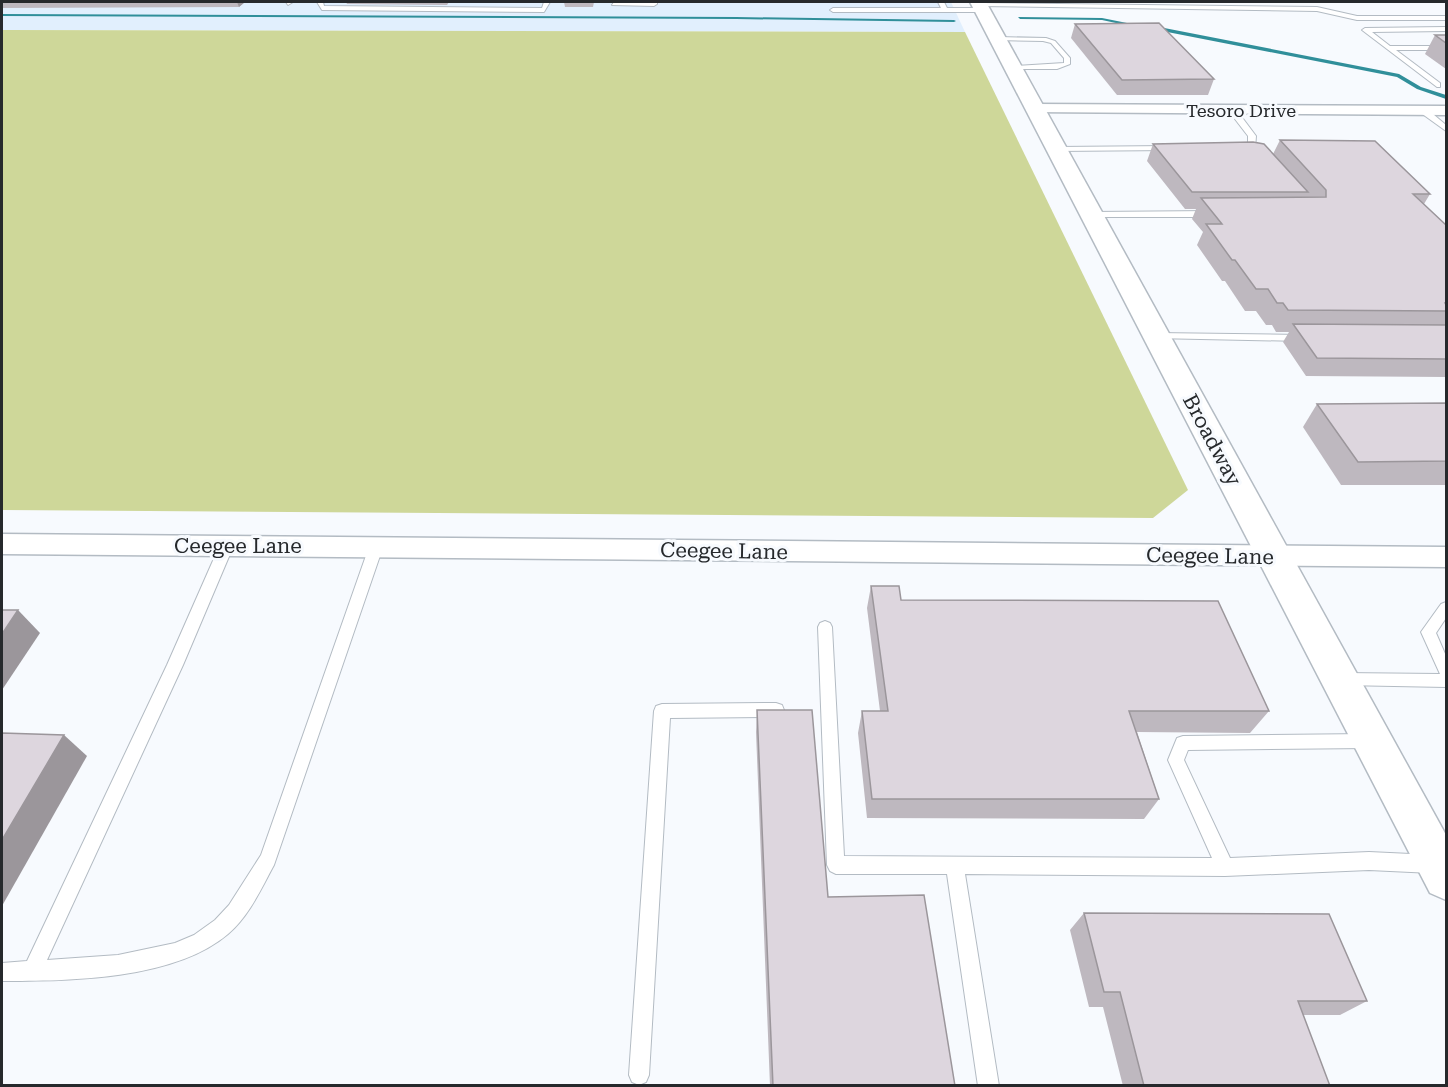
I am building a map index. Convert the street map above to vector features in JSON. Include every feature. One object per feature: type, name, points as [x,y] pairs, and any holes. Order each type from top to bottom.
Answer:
[{"type":"main road","name":"Broadway","points":[[980,5],[1443,871]]},
{"type":"street","name":"Tesoro Drive","points":[[1036,109],[1446,111]]},
{"type":"street","name":"Ceegee Lane","points":[[2,544],[1446,557]]},
{"type":"lane","points":[[320,2],[322,8],[544,10],[547,2]]},
{"type":"lane","points":[[614,4],[654,4],[654,2]]},
{"type":"lane","points":[[942,2],[945,10]]},
{"type":"lane","points":[[834,10],[945,10],[980,5],[1210,4],[1317,9],[1357,18],[1446,18]]},
{"type":"lane","points":[[1437,85],[1365,30],[1446,29]]},
{"type":"lane","points":[[998,39],[1044,39],[1053,42],[1067,58],[1067,64],[1057,67],[1014,68]]},
{"type":"lane","points":[[1388,48],[1446,48]]},
{"type":"lane","points":[[1232,110],[1252,136],[1252,147],[1260,156]]},
{"type":"lane","points":[[1424,111],[1446,129]]},
{"type":"lane","points":[[1241,148],[1252,147]]},
{"type":"lane","points":[[1057,149],[1183,148]]},
{"type":"lane","points":[[1092,215],[1220,214]]},
{"type":"lane","points":[[1156,336],[1311,338]]},
{"type":"lane","points":[[33,970],[175,665],[226,547]]},
{"type":"lane","points":[[2,972],[146,962],[186,951],[220,928],[245,901],[268,860],[376,547]]},
{"type":"lane","points":[[1446,608],[1428,633],[1446,671]]},
{"type":"lane","points":[[825,627],[823,710],[836,865],[1225,867],[1369,861],[1443,871]]},
{"type":"lane","points":[[1340,679],[1446,681]]},
{"type":"lane","points":[[639,1075],[662,711],[793,710]]},
{"type":"lane","points":[[1225,867],[1176,760],[1183,744],[1373,741]]},
{"type":"lane","points":[[955,866],[989,1086]]},
{"type":"shaded area","points":[[2,2],[951,2],[965,32],[2,30]]},
{"type":"green space","points":[[2,30],[965,32],[1188,490],[1153,518],[2,510]]},
{"type":"building","points":[[1159,23],[1214,79],[1122,80],[1075,24]]},
{"type":"building","points":[[1435,35],[1446,35],[1446,43]]},
{"type":"building","points":[[1280,140],[1375,141],[1430,194],[1413,194],[1446,225],[1446,311],[1288,310],[1283,303],[1277,303],[1268,289],[1256,289],[1206,224],[1222,224],[1201,198],[1326,197],[1326,190]]},
{"type":"building","points":[[1253,142],[1264,144],[1308,192],[1192,192],[1153,144]]},
{"type":"building","points":[[1293,324],[1446,325],[1446,359],[1317,358]]},
{"type":"building","points":[[1446,403],[1446,461],[1358,462],[1317,404]]},
{"type":"building","points":[[871,586],[899,586],[901,600],[1218,601],[1269,711],[1129,711],[1159,799],[872,799],[862,711],[888,711]]},
{"type":"building","points":[[2,610],[18,610],[2,634]]},
{"type":"building","points":[[757,710],[812,710],[828,897],[924,895],[955,1086],[773,1086]]},
{"type":"building","points":[[2,733],[64,735],[2,840]]},
{"type":"building","points":[[1084,913],[1329,914],[1367,1001],[1298,1001],[1330,1086],[1144,1086],[1120,992],[1104,992]]},
{"type":"waterway","points":[[2,15],[954,21]]},
{"type":"waterway","points":[[1020,18],[1102,19],[1139,26]]},
{"type":"waterway","points":[[1154,28],[1399,76],[1419,88],[1446,97]]}]
